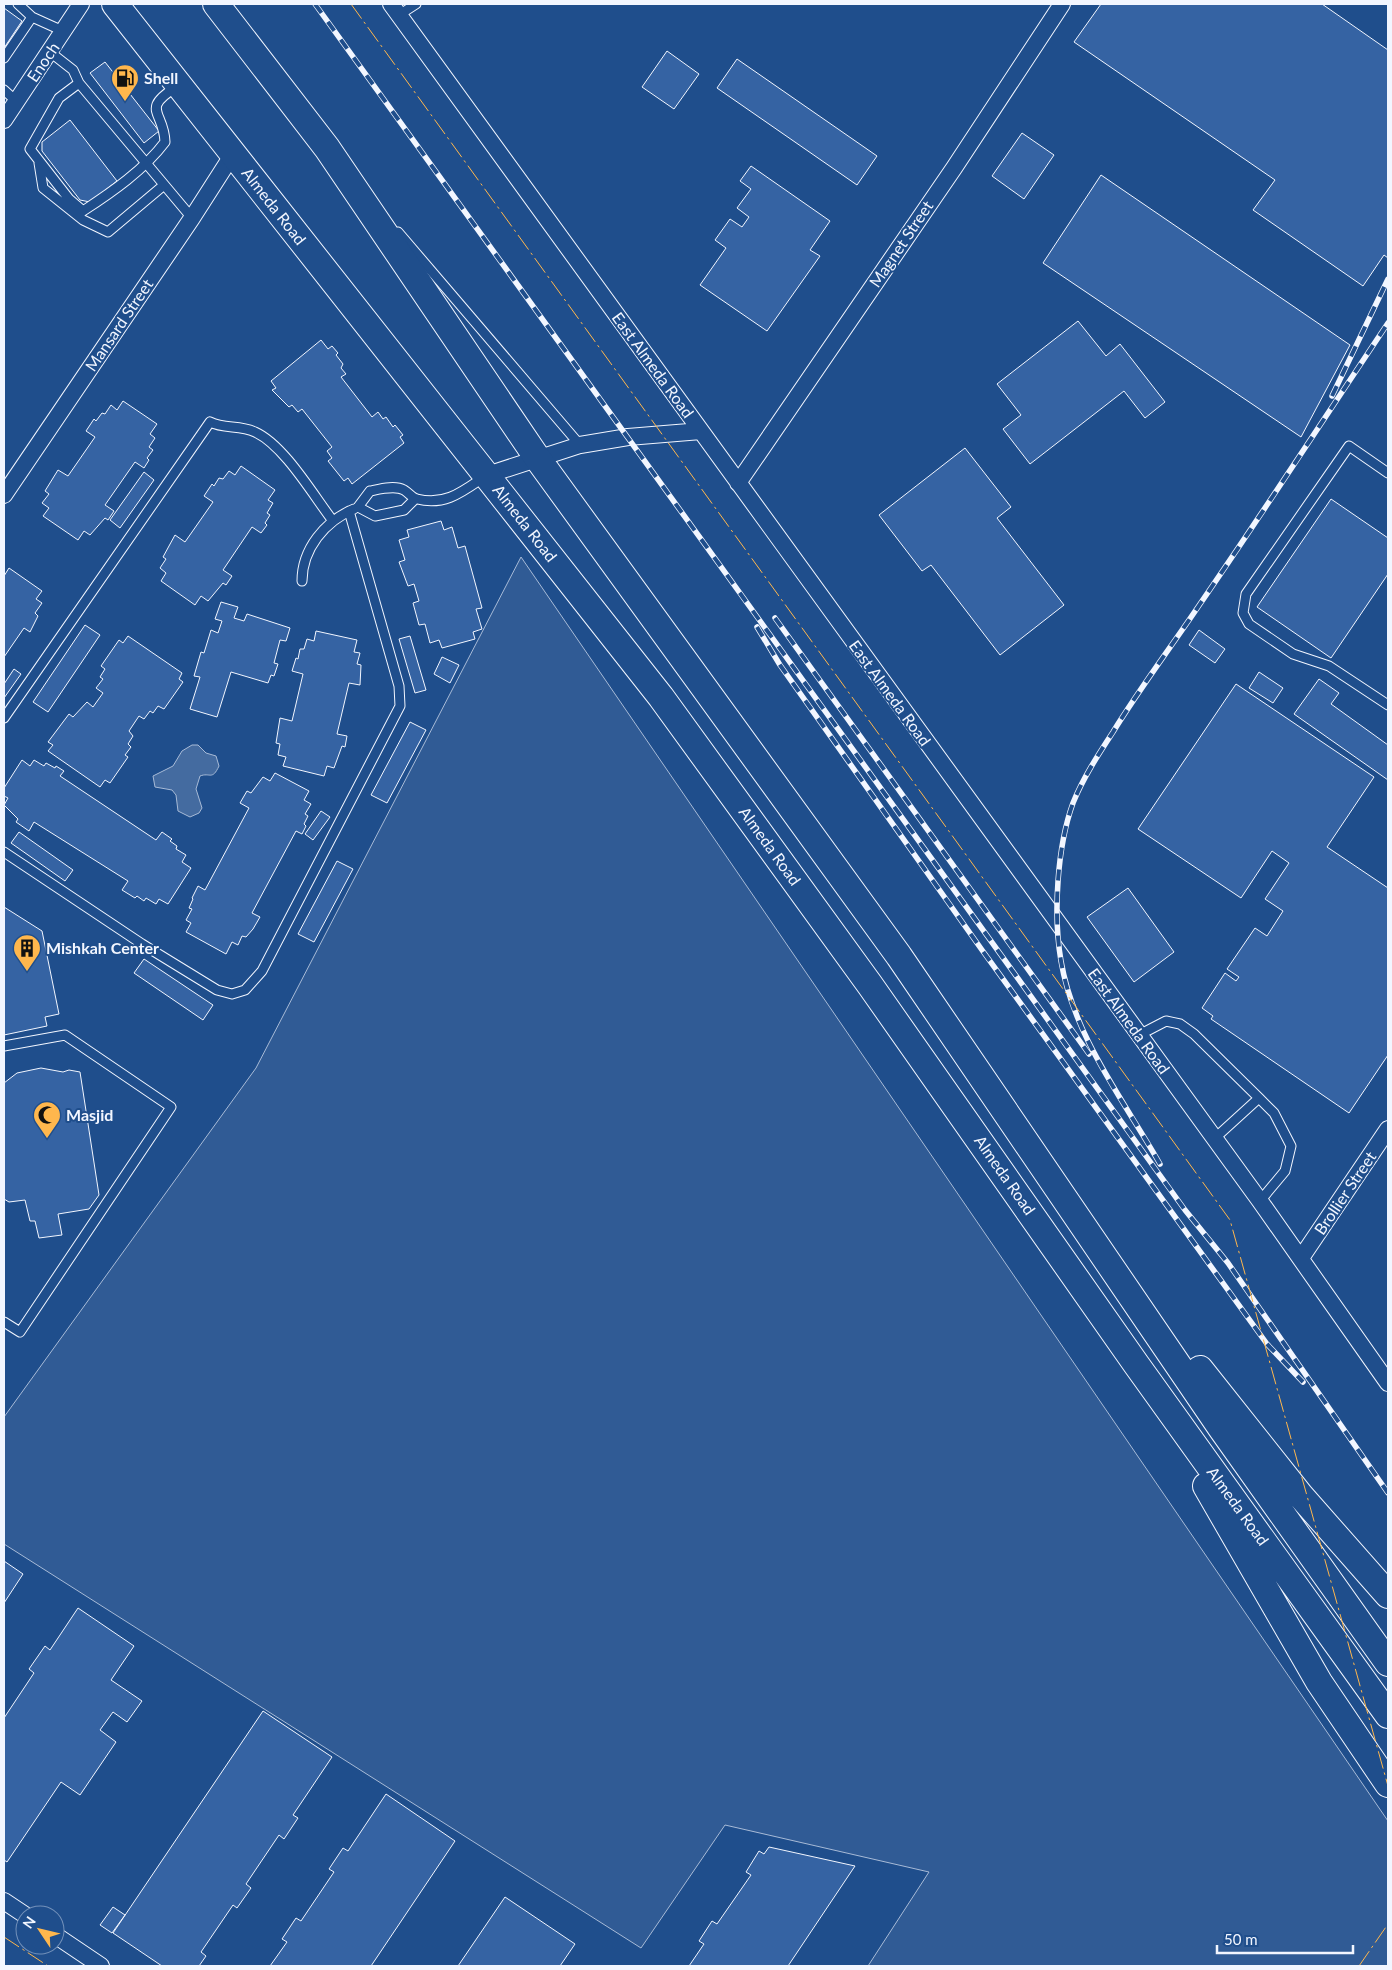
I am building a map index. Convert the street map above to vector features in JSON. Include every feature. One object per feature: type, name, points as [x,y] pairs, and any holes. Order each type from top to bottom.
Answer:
[{"type":"main road","name":"Almeda Road","points":[[115,4],[667,705],[870,985],[1136,1364],[1388,1715]]},
{"type":"main road","name":"Almeda Road","points":[[216,4],[327,148],[538,459],[899,956],[1242,1458],[1388,1663]]},
{"type":"main road","points":[[1123,1284],[1204,1374],[1296,1490],[1388,1596]]},
{"type":"main road","points":[[1136,1364],[1319,1682],[1388,1784]]},
{"type":"street","name":"Enoch","points":[[4,120],[81,4]]},
{"type":"street","name":"Magnet Street","points":[[738,483],[948,176],[1062,4]]},
{"type":"street","name":"East Almeda Road","points":[[396,9],[1301,1258],[1388,1383]]},
{"type":"street","name":"Mansard Street","points":[[4,495],[192,218],[233,154]]},
{"type":"street","points":[[487,475],[580,445],[701,431]]},
{"type":"street","name":"Brollier Street","points":[[1301,1258],[1388,1128]]},
{"type":"street","points":[[4,1901],[15,1908]]},
{"type":"street","points":[[65,1942],[101,1966]]},
{"type":"lane","points":[[18,4],[32,17],[63,31]]},
{"type":"lane","points":[[396,9],[416,4]]},
{"type":"lane","points":[[4,58],[32,17]]},
{"type":"lane","points":[[50,52],[73,70],[79,83],[192,218]]},
{"type":"lane","points":[[79,83],[59,98],[30,149],[69,199],[84,211],[107,196],[146,163],[165,142],[165,132],[156,112],[156,106],[160,97],[179,86]]},
{"type":"lane","points":[[4,90],[16,101]]},
{"type":"lane","points":[[327,148],[385,217]]},
{"type":"lane","points":[[39,161],[43,188],[83,220],[108,232],[164,185]]},
{"type":"lane","points":[[392,224],[580,445]]},
{"type":"lane","points":[[4,718],[210,422],[224,427],[249,430],[270,441],[333,521]]},
{"type":"lane","points":[[1388,473],[1349,446],[1246,594],[1243,613],[1249,624],[1293,654],[1329,666],[1388,705]]},
{"type":"lane","points":[[302,581],[302,568],[309,548],[333,521],[358,507],[370,491],[403,489],[415,499],[441,501],[452,499],[487,475]]},
{"type":"lane","points":[[358,507],[375,516],[404,510],[415,499]]},
{"type":"lane","points":[[4,852],[142,944],[217,990],[232,994],[252,985],[262,970],[400,706],[400,686],[349,511]]},
{"type":"lane","points":[[1139,1035],[1166,1021],[1180,1024],[1194,1034],[1274,1113],[1291,1146],[1284,1171],[1260,1202]]},
{"type":"lane","points":[[4,1046],[65,1035],[171,1107],[20,1332],[4,1322]]},
{"type":"lane","points":[[1214,1139],[1259,1098]]},
{"type":"shaded area","points":[[521,557],[1388,1821],[1388,1966],[868,1966],[929,1872],[725,1825],[641,1948],[4,1544],[4,1417],[256,1068]]},
{"type":"shaded area","points":[[192,745],[198,745],[206,753],[216,756],[219,766],[213,775],[200,776],[196,789],[202,808],[199,813],[190,817],[178,811],[176,795],[172,790],[155,787],[153,776],[173,766],[182,751]]},
{"type":"building","points":[[1101,4],[1322,4],[1388,50],[1388,258],[1384,255],[1363,286],[1253,210],[1275,180],[1074,42]]},
{"type":"building","points":[[4,8],[22,21],[4,48]]},
{"type":"building","points":[[667,51],[699,74],[674,109],[642,87]]},
{"type":"building","points":[[737,59],[877,156],[857,185],[717,88]]},
{"type":"building","name":"Shell","points":[[105,62],[159,131],[144,143],[90,73]]},
{"type":"building","points":[[70,120],[117,181],[90,202],[80,200],[42,151],[42,142]]},
{"type":"building","points":[[1022,133],[1054,155],[1024,199],[992,176]]},
{"type":"building","points":[[751,166],[830,221],[810,250],[820,256],[767,331],[700,285],[726,248],[715,240],[730,219],[742,227],[749,217],[737,208],[751,189],[740,181]]},
{"type":"building","points":[[1101,175],[1350,345],[1301,437],[1043,263]]},
{"type":"building","points":[[1078,321],[1106,356],[1120,344],[1165,402],[1145,418],[1124,391],[1030,464],[1003,429],[1021,415],[997,384]]},
{"type":"building","points":[[321,340],[328,349],[332,346],[338,353],[336,355],[343,364],[341,368],[346,374],[341,377],[372,417],[378,412],[383,419],[386,417],[393,427],[395,425],[403,435],[400,437],[404,443],[352,484],[348,478],[344,481],[328,461],[332,458],[327,451],[332,447],[302,409],[298,412],[292,405],[289,407],[272,390],[276,388],[271,381]]},
{"type":"building","points":[[123,401],[157,424],[150,434],[155,438],[149,447],[153,450],[147,458],[149,460],[144,468],[135,462],[105,505],[114,511],[108,520],[105,518],[90,535],[84,531],[78,540],[43,516],[49,508],[42,503],[49,494],[45,491],[58,470],[68,476],[95,437],[86,431],[94,419],[96,421],[102,413],[105,414],[111,405],[117,410]]},
{"type":"building","points":[[965,448],[1011,507],[997,518],[1064,605],[1000,655],[931,565],[922,571],[879,515]]},
{"type":"building","points":[[241,466],[275,490],[268,500],[273,503],[267,513],[270,515],[265,523],[267,525],[261,533],[252,527],[223,570],[232,576],[226,585],[223,583],[208,601],[201,596],[195,605],[161,581],[166,573],[160,568],[166,559],[163,557],[175,535],[185,542],[213,502],[204,496],[212,484],[214,486],[219,478],[223,479],[229,471],[235,475]]},
{"type":"building","points":[[144,472],[154,480],[120,528],[110,520]]},
{"type":"building","points":[[1331,499],[1388,538],[1388,574],[1331,658],[1257,607]]},
{"type":"building","points":[[441,521],[444,530],[452,527],[458,548],[465,546],[482,608],[476,609],[482,629],[473,632],[475,639],[442,648],[439,640],[430,643],[425,624],[419,625],[413,603],[419,601],[414,584],[408,586],[399,562],[405,560],[399,540],[409,537],[407,530]]},
{"type":"building","points":[[9,568],[42,591],[36,599],[42,603],[35,613],[38,616],[30,632],[24,628],[4,657],[4,576]]},
{"type":"building","points":[[221,602],[238,607],[234,618],[244,621],[247,614],[290,628],[286,641],[280,640],[274,663],[278,664],[274,676],[271,675],[268,683],[231,672],[217,717],[190,709],[200,677],[194,676],[201,652],[204,653],[211,630],[218,633],[222,621],[215,619]]},
{"type":"building","points":[[85,625],[100,635],[48,712],[33,702]]},
{"type":"building","points":[[1199,630],[1225,649],[1215,663],[1189,645]]},
{"type":"building","points":[[316,631],[357,640],[354,652],[360,653],[357,664],[361,665],[360,685],[349,683],[337,734],[347,736],[345,747],[342,746],[334,768],[327,766],[324,776],[283,766],[286,757],[278,755],[280,744],[276,743],[280,718],[292,721],[303,674],[292,671],[296,658],[298,659],[300,649],[304,649],[307,639],[314,641]]},
{"type":"building","points":[[128,636],[182,673],[179,679],[183,682],[164,709],[158,706],[153,713],[150,711],[144,719],[139,716],[129,731],[133,736],[128,744],[131,747],[125,755],[128,757],[110,783],[105,780],[100,787],[48,751],[53,745],[48,742],[69,714],[73,717],[87,702],[93,707],[103,693],[96,688],[103,679],[100,677],[105,669],[101,666],[119,640],[123,643]]},
{"type":"building","points":[[410,636],[426,690],[415,693],[399,639]]},
{"type":"building","points":[[442,657],[459,665],[450,683],[434,674]]},
{"type":"building","points":[[14,669],[21,674],[4,698],[4,684]]},
{"type":"building","points":[[1259,672],[1283,688],[1273,703],[1249,688]]},
{"type":"building","points":[[1319,679],[1339,693],[1331,704],[1388,745],[1388,780],[1294,714]]},
{"type":"building","points":[[1236,684],[1374,777],[1327,847],[1388,888],[1388,1055],[1349,1113],[1211,1019],[1213,1016],[1202,1008],[1225,973],[1236,981],[1239,977],[1227,969],[1255,928],[1267,936],[1283,911],[1265,899],[1289,863],[1272,851],[1241,898],[1138,829]]},
{"type":"building","points":[[410,722],[426,730],[387,803],[371,795]]},
{"type":"building","points":[[22,760],[30,766],[34,760],[44,766],[46,763],[55,768],[56,766],[64,771],[60,776],[156,840],[162,832],[172,839],[170,841],[177,846],[176,849],[186,855],[182,862],[191,868],[168,904],[159,899],[156,904],[146,898],[144,901],[137,896],[135,898],[122,890],[128,881],[34,822],[29,831],[16,822],[18,819],[4,805],[8,798],[4,796],[4,788]]},
{"type":"building","points":[[275,773],[309,791],[304,800],[311,804],[305,814],[308,816],[304,824],[306,826],[302,834],[296,831],[252,913],[260,917],[253,929],[246,937],[242,936],[238,945],[232,942],[226,954],[186,932],[191,923],[186,920],[192,909],[189,908],[198,886],[205,890],[249,808],[240,803],[247,791],[251,793],[263,777],[270,781]]},
{"type":"building","points":[[321,811],[330,817],[313,840],[305,834]]},
{"type":"building","points":[[19,832],[73,870],[65,881],[11,843]]},
{"type":"building","points":[[337,861],[353,869],[314,942],[298,934]]},
{"type":"building","points":[[1128,888],[1174,952],[1134,982],[1087,917]]},
{"type":"building","name":"Mishkah Center","points":[[4,907],[42,931],[59,1014],[45,1017],[47,1026],[4,1035]]},
{"type":"building","points":[[144,959],[213,1005],[203,1020],[134,973]]},
{"type":"building","name":"Masjid","points":[[41,1068],[63,1072],[69,1070],[80,1072],[99,1195],[89,1209],[58,1214],[62,1235],[39,1238],[35,1221],[30,1221],[25,1200],[9,1202],[4,1199],[4,1083],[17,1073]]},
{"type":"building","points":[[4,1561],[23,1574],[4,1603]]},
{"type":"building","points":[[78,1608],[134,1646],[111,1680],[142,1701],[127,1722],[113,1712],[100,1730],[116,1742],[80,1795],[61,1782],[7,1862],[4,1860],[4,1718],[34,1673],[29,1669],[45,1646],[50,1650]]},
{"type":"building","points":[[263,1711],[332,1757],[293,1815],[298,1818],[284,1839],[279,1835],[246,1884],[251,1888],[237,1908],[233,1905],[201,1952],[206,1956],[199,1966],[162,1966],[113,1933]]},
{"type":"building","points":[[386,1794],[455,1841],[371,1966],[270,1966],[287,1942],[282,1939],[296,1918],[301,1921],[334,1872],[329,1869],[343,1848],[348,1851]]},
{"type":"building","points":[[769,1847],[855,1866],[788,1966],[689,1966],[704,1944],[699,1941],[712,1921],[717,1924],[751,1875],[746,1872],[759,1851],[764,1854]]},
{"type":"building","points":[[505,1897],[575,1944],[560,1966],[458,1966]]},
{"type":"building","points":[[113,1907],[125,1915],[112,1933],[100,1925]]},
{"type":"railway","points":[[315,4],[1185,1210],[1228,1263],[1388,1493]]},
{"type":"railway","points":[[1332,396],[1388,279]]},
{"type":"railway","points":[[1160,1164],[1088,1041],[1067,989],[1061,961],[1057,902],[1060,860],[1068,821],[1073,803],[1096,758],[1388,323]]},
{"type":"railway","points":[[775,618],[1089,1054]]},
{"type":"railway","points":[[757,627],[780,665],[982,950],[1267,1344],[1303,1382]]},
{"type":"power","points":[[351,4],[1230,1220],[1388,1786]]},
{"type":"power","points":[[1359,1966],[1388,1924]]},
{"type":"power","points":[[4,1937],[48,1966]]},
{"type":"place","name":"Shell","points":[[125,102]]},
{"type":"place","name":"Mishkah Center","points":[[27,972]]},
{"type":"place","name":"Masjid","points":[[47,1139]]}]
